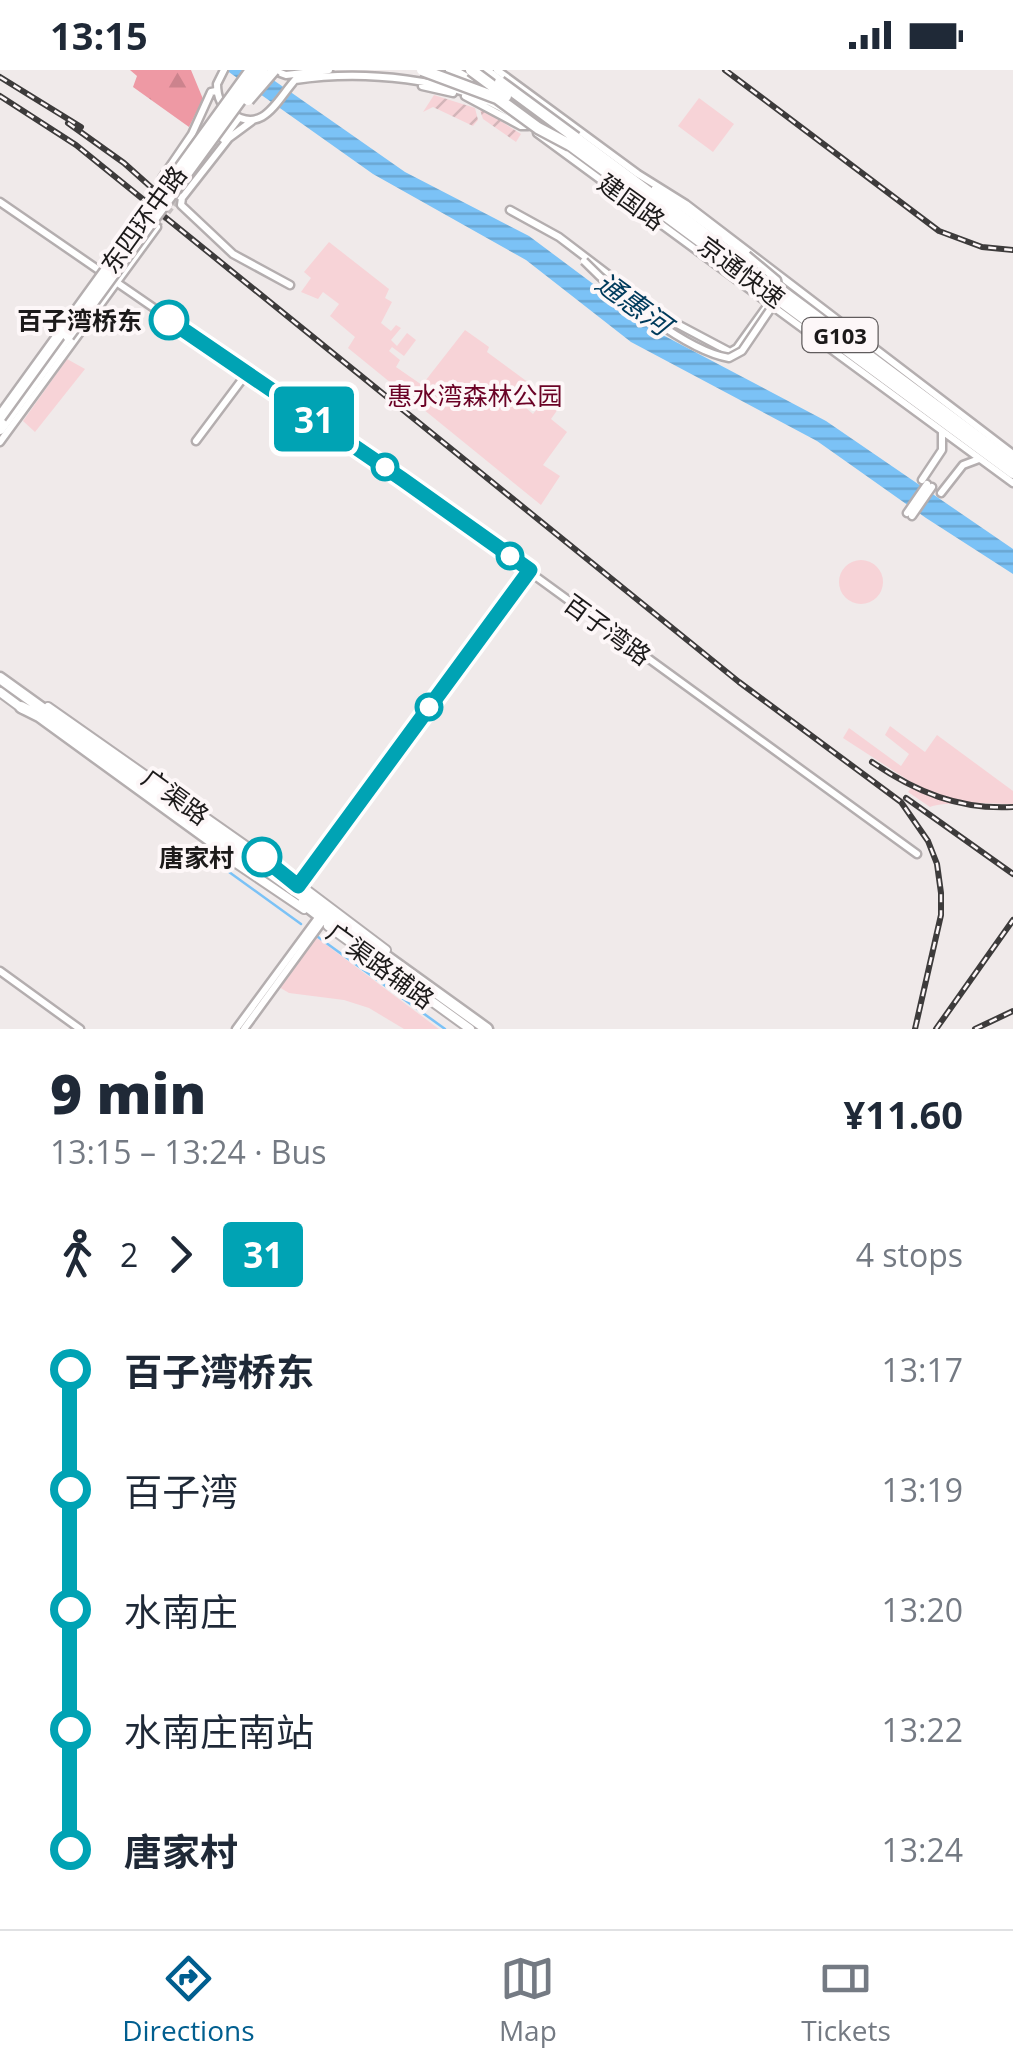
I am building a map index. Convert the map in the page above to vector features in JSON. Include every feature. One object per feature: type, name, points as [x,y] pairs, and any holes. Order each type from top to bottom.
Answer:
[{"type":"highway","name":"东四环中路","points":[[0,431],[210,135],[248,70]]},
{"type":"highway","points":[[423,70],[494,100]]},
{"type":"highway","points":[[450,70],[538,128],[573,142]]},
{"type":"highway","name":"京通快速","points":[[471,70],[668,206],[1013,459]]},
{"type":"highway","name":"京通快速","points":[[487,70],[689,232],[1013,473]]},
{"type":"highway","points":[[210,135],[271,72]]},
{"type":"highway","name":"东四环中路","points":[[0,416],[210,135]]},
{"type":"highway","points":[[668,206],[688,212]]},
{"type":"highway","points":[[689,232],[722,267]]},
{"type":"highway","points":[[776,287],[810,301]]},
{"type":"highway","points":[[974,426],[1013,459]]},
{"type":"highway","name":"广渠路","points":[[0,677],[473,1029]]},
{"type":"highway","points":[[21,707],[219,846],[256,865]]},
{"type":"highway","points":[[55,712],[240,846],[256,865]]},
{"type":"highway","name":"广渠路","points":[[256,865],[486,1029]]},
{"type":"main road","name":"广渠路","points":[[0,677],[280,870],[494,1029]]},
{"type":"main road","name":"广渠路辅路","points":[[0,692],[202,840],[473,1029]]},
{"type":"street","points":[[271,72],[286,75],[329,70]]},
{"type":"street","points":[[340,70],[412,80],[468,98],[534,130],[552,111]]},
{"type":"street","points":[[402,77],[421,74],[423,70]]},
{"type":"street","name":"建国路","points":[[497,70],[502,79],[686,204],[974,426]]},
{"type":"street","points":[[182,195],[163,184],[162,178],[192,134],[223,71]]},
{"type":"street","points":[[216,91],[226,109],[239,118],[253,120],[263,118],[289,86],[301,78],[353,72]]},
{"type":"street","name":"建国路","points":[[412,80],[494,100],[1013,483]]},
{"type":"street","name":"东四环中路","points":[[171,184],[226,109]]},
{"type":"street","name":"东四环中路","points":[[182,195],[239,118]]},
{"type":"street","points":[[253,120],[229,138],[182,195],[184,209],[234,254],[290,285]]},
{"type":"street","points":[[550,142],[566,121]]},
{"type":"street","points":[[584,261],[651,317],[713,353],[730,358],[742,351],[780,295],[778,280],[638,174]]},
{"type":"street","name":"百子湾路","points":[[0,202],[432,500],[918,854]]},
{"type":"street","points":[[510,210],[560,238],[664,317],[730,352],[664,321],[510,210]]},
{"type":"street","name":"东四环中路","points":[[0,416],[149,221],[0,431]]},
{"type":"street","name":"东四环中路","points":[[0,442],[108,278]]},
{"type":"street","points":[[730,352],[770,302]]},
{"type":"street","points":[[196,441],[247,373]]},
{"type":"street","points":[[910,515],[942,450],[942,430]]},
{"type":"street","points":[[941,493],[963,465],[980,458]]},
{"type":"street","points":[[240,1029],[319,921]]},
{"type":"street","points":[[0,970],[80,1029]]},
{"type":"green space","points":[[130,70],[191,70],[203,99],[189,127],[133,87],[137,76]]},
{"type":"green space","points":[[434,95],[475,108],[478,120],[473,126],[433,107],[423,112]]},
{"type":"green space","points":[[699,98],[734,124],[713,152],[678,126]]},
{"type":"green space","points":[[479,107],[521,134],[516,142],[483,119]]},
{"type":"green space","name":"惠水湾森林公园","points":[[329,242],[389,289],[385,298],[392,302],[381,323],[391,331],[396,325],[401,328],[391,340],[397,346],[407,333],[416,340],[404,356],[392,347],[389,351],[400,360],[396,367],[422,385],[465,330],[529,383],[518,401],[533,414],[549,393],[563,402],[551,419],[567,432],[543,465],[560,476],[541,505],[348,348],[355,337],[330,316],[339,304],[323,292],[318,299],[301,292],[311,278],[304,272]]},
{"type":"green space","points":[[67,359],[85,369],[35,432],[23,421]]},
{"type":"green space","points":[[861,560],[876,567],[883,582],[876,597],[861,604],[846,597],[839,582],[846,567]]},
{"type":"green space","points":[[890,726],[925,752],[937,735],[1013,791],[1013,804],[957,803],[930,807],[908,792],[914,784],[843,738],[849,728],[901,766],[909,754],[885,735]]},
{"type":"green space","points":[[316,937],[439,1029],[404,1029],[369,1008],[344,1000],[289,993],[279,987]]},
{"type":"water","points":[[226,70],[259,70],[405,172],[529,236],[659,333],[826,421],[1013,549],[1013,574],[817,441],[631,342],[526,260],[373,174]]},
{"type":"waterway","points":[[211,859],[301,924]]},
{"type":"waterway","points":[[318,937],[445,1029]]},
{"type":"tunnel","points":[[157,227],[180,196]]},
{"type":"railway","points":[[725,70],[939,231],[982,247],[1013,250]]},
{"type":"railway","points":[[0,77],[81,127]]},
{"type":"railway","points":[[0,96],[76,145],[739,682],[901,802],[928,841],[937,864],[941,893],[941,915],[915,1029]]},
{"type":"railway","points":[[68,123],[124,163],[162,197]]},
{"type":"railway","points":[[872,762],[939,797],[974,805],[1013,807]]},
{"type":"railway","points":[[906,798],[1013,874]]},
{"type":"railway","points":[[936,1029],[1013,920]]},
{"type":"railway","points":[[975,1029],[1013,1011]]},
{"type":"bus line","name":"31","points":[[169,320],[530,570],[298,886],[262,857]]},
{"type":"place","name":"百子湾桥东","points":[[169,320]]},
{"type":"place","name":"唐家村","points":[[262,857]]},
{"type":"water label","name":"通惠河","points":[[634,303]]}]
